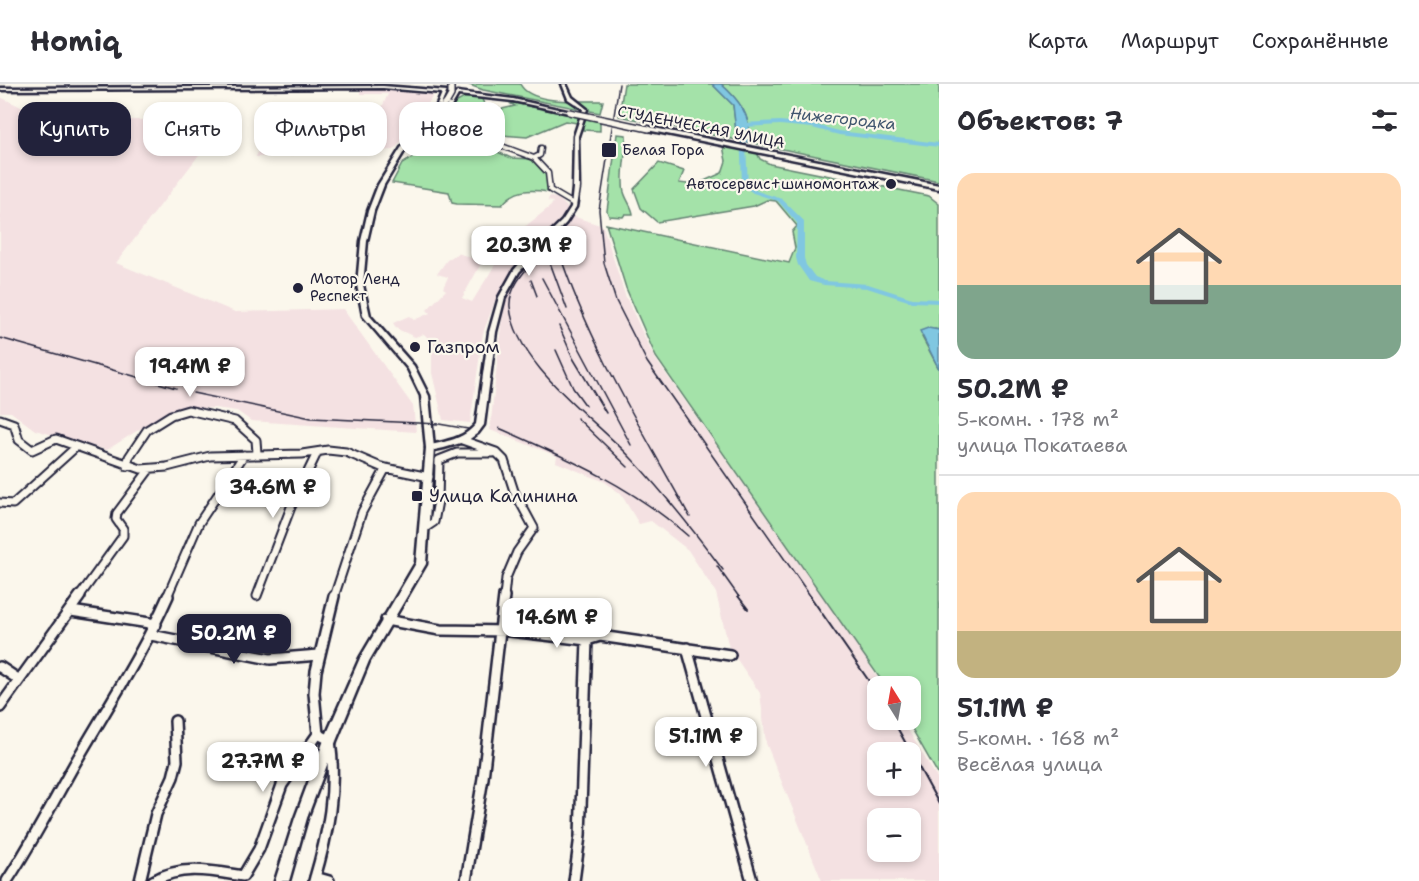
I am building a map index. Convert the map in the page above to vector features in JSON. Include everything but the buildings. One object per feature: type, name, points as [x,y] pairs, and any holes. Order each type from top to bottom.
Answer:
[{"type":"main road","points":[[0,87],[394,86],[426,89],[447,86],[459,90],[450,102]]},
{"type":"main road","points":[[447,86],[451,96],[450,102]]},
{"type":"main road","points":[[440,102],[447,86]]},
{"type":"main road","points":[[426,89],[442,95],[440,102]]},
{"type":"main road","name":"СТУДЕНЧЕСКАЯ УЛИЦА","points":[[459,90],[571,111]]},
{"type":"main road","name":"СТУДЕНЧЕСКАЯ УЛИЦА","points":[[459,90],[939,186]]},
{"type":"main road","points":[[450,102],[463,97],[482,95]]},
{"type":"main road","points":[[282,881],[301,818],[330,740],[365,658],[421,564],[429,477],[429,412],[420,382],[401,354],[367,316],[361,297],[362,251],[371,212],[388,172],[400,156]]},
{"type":"street","points":[[430,448],[462,440],[476,431],[480,425],[489,361],[503,294],[511,279],[535,250],[573,211],[572,203],[577,183],[576,136],[585,110],[570,98],[564,84]]},
{"type":"street","points":[[505,147],[534,158],[548,173],[550,190],[572,203]]},
{"type":"street","points":[[534,158],[540,155],[541,148]]},
{"type":"street","points":[[127,466],[129,457],[147,430],[171,415],[188,410],[235,421],[256,440],[258,453]]},
{"type":"street","points":[[0,419],[14,424],[16,436],[21,444],[32,450],[56,439],[127,466],[149,470],[210,456],[316,453],[328,450],[346,452],[386,468],[429,477]]},
{"type":"street","points":[[462,440],[496,452],[504,460],[514,490],[534,528],[533,533],[517,552],[506,578],[483,778],[466,881]]},
{"type":"street","points":[[0,503],[13,504],[76,447]]},
{"type":"street","points":[[425,528],[434,522],[438,501],[439,460],[444,455],[454,453],[496,452]]},
{"type":"street","points":[[257,596],[291,507],[316,453]]},
{"type":"street","points":[[7,881],[34,840],[74,765],[151,635],[199,523],[244,455]]},
{"type":"street","points":[[153,881],[159,876],[194,868],[243,876],[257,858],[264,842],[268,820],[283,782],[318,734],[314,693],[319,655],[352,539],[377,479],[386,468]]},
{"type":"street","points":[[0,707],[123,536],[123,529],[116,519],[117,513],[149,470]]},
{"type":"street","points":[[71,611],[156,624]]},
{"type":"street","points":[[386,620],[440,630],[510,631],[587,640],[600,636],[730,655]]},
{"type":"street","points":[[151,635],[270,659],[319,655]]},
{"type":"street","points":[[574,881],[580,836],[587,640]]},
{"type":"street","points":[[687,648],[752,881]]},
{"type":"street","points":[[0,667],[18,679]]},
{"type":"street","points":[[140,881],[156,814],[173,777],[177,762],[175,721]]},
{"type":"street","points":[[318,734],[330,740],[334,763],[332,800],[314,879],[329,881]]},
{"type":"shaded area","points":[[360,89],[435,92],[429,102],[399,102],[399,144],[394,150],[387,150],[387,102],[384,102],[388,94],[360,94]]},
{"type":"shaded area","points":[[0,97],[18,105],[18,156],[131,156],[131,120],[143,120],[143,156],[198,156],[116,263],[235,312],[343,309],[413,406],[416,432],[251,421],[237,411],[215,408],[171,409],[107,450],[35,430],[11,412],[0,412]]},
{"type":"shaded area","points":[[549,197],[558,198],[569,209],[506,281],[495,301],[483,333],[470,423],[443,420],[432,373],[432,342],[424,334],[415,337],[397,329],[393,323],[409,316],[414,320],[430,313],[427,310],[446,290],[443,288],[448,277],[437,274],[447,260],[458,253],[482,262],[462,298],[472,302],[495,265],[491,263],[493,260],[510,247],[522,229],[551,206],[553,202],[548,201]]},
{"type":"shaded area","points":[[572,216],[603,226],[625,295],[654,357],[876,676],[867,676],[867,730],[908,730],[915,742],[867,742],[867,796],[921,796],[921,751],[939,781],[939,881],[822,881],[766,743],[760,693],[729,648],[716,593],[688,550],[651,521],[639,524],[621,494],[605,482],[556,462],[557,456],[490,430],[504,297],[533,255]]},
{"type":"green space","points":[[467,84],[520,84],[526,91],[546,99],[603,101],[600,113],[483,90]]},
{"type":"green space","points":[[624,84],[712,84],[733,105],[737,140],[619,116]]},
{"type":"green space","points":[[721,84],[939,84],[939,181],[748,142],[748,125],[743,110],[734,96]]},
{"type":"green space","points":[[481,97],[483,102],[457,102],[464,98]]},
{"type":"green space","points":[[511,104],[600,121],[600,131],[583,130],[583,124],[565,121],[527,137],[505,135],[505,108],[515,106]]},
{"type":"green space","points":[[617,134],[626,135],[623,185],[633,214],[625,214],[623,217],[609,216],[607,211]]},
{"type":"green space","points":[[723,146],[757,153],[760,159],[770,164],[929,196],[939,204],[939,330],[935,329],[922,337],[939,369],[939,776],[913,730],[921,730],[921,676],[878,676],[656,357],[626,288],[606,224],[789,263],[795,248],[792,232],[797,226],[776,201],[767,200],[754,206],[657,222],[641,208],[634,189],[659,163],[684,171],[679,183],[695,185],[722,173],[726,161]]},
{"type":"green space","points":[[505,155],[511,158],[533,159],[549,176],[548,192],[523,191],[512,196],[502,205],[452,203],[449,192],[392,183],[402,164],[413,156]]},
{"type":"water","points":[[712,84],[721,84],[739,103],[748,125],[748,142],[737,140],[733,105]]},
{"type":"water","points":[[928,328],[939,330],[939,369],[920,331]]},
{"type":"waterway","name":"Нижегородка","points":[[743,125],[780,123],[812,126],[839,133],[939,145]]},
{"type":"waterway","points":[[743,128],[745,185],[755,192],[780,200],[801,223],[800,258],[812,279],[824,283],[868,286],[911,300],[939,301]]},
{"type":"railway","points":[[619,84],[599,210],[604,263],[616,301],[647,362],[811,597]]},
{"type":"railway","points":[[546,246],[522,274],[510,298],[515,329],[526,350],[558,389],[643,471],[723,570]]},
{"type":"railway","points":[[558,249],[601,353],[690,517]]},
{"type":"railway","points":[[549,260],[567,309]]},
{"type":"railway","points":[[542,278],[631,445]]},
{"type":"railway","points":[[531,280],[537,296]]},
{"type":"railway","points":[[559,326],[573,358],[606,413]]},
{"type":"railway","points":[[0,338],[176,388]]},
{"type":"railway","points":[[556,350],[573,388],[586,406]]},
{"type":"railway","points":[[193,393],[311,418],[439,424],[468,429]]},
{"type":"railway","points":[[577,418],[628,467]]},
{"type":"railway","points":[[499,428],[574,462],[622,488],[667,518],[688,536]]},
{"type":"railway","points":[[717,566],[739,597]]},
{"type":"railway","points":[[738,596],[748,609]]},
{"type":"railway","points":[[810,596],[867,678]]},
{"type":"railway","points":[[898,730],[939,804]]},
{"type":"place","name":"Белая Гора","points":[[609,150]]},
{"type":"place","name":"Автосервис+шиномонтаж","points":[[891,184]]},
{"type":"place","name":"Мотор Ленд Респект","points":[[298,288]]},
{"type":"place","name":"Газпром","points":[[415,347]]},
{"type":"place","name":"Улица Калинина","points":[[417,496]]}]
